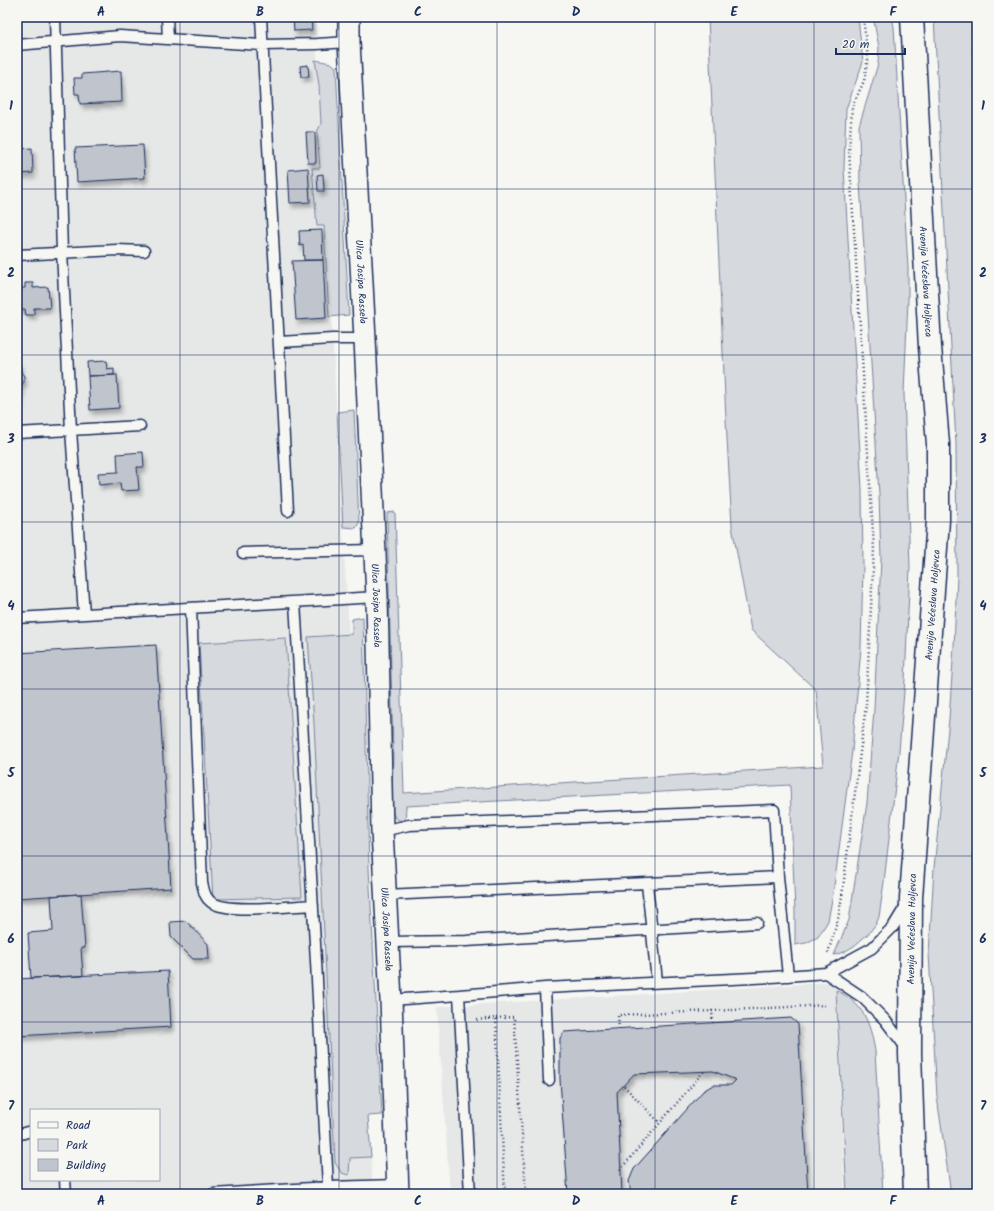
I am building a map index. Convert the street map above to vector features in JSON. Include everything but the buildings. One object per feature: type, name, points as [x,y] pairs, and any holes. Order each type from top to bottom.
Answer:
[{"type":"main road","name":"Avenija Većeslava Holjevca","points":[[912,17],[930,347],[938,452],[938,520],[911,898],[910,1053],[915,1194]]},
{"type":"street","points":[[349,17],[360,17]]},
{"type":"street","name":"Ulica Josipa Rassela","points":[[349,17],[349,42],[377,597],[382,830],[391,1000],[397,1190]]},
{"type":"lane","points":[[55,17],[62,252],[71,430],[84,614]]},
{"type":"lane","points":[[167,17],[168,39]]},
{"type":"lane","points":[[261,17],[288,511]]},
{"type":"lane","points":[[17,45],[120,36],[262,45],[349,42]]},
{"type":"lane","points":[[17,254],[117,250],[144,251]]},
{"type":"lane","points":[[279,342],[365,339]]},
{"type":"lane","points":[[17,433],[140,426]]},
{"type":"lane","points":[[243,553],[374,550]]},
{"type":"lane","points":[[17,618],[377,597]]},
{"type":"lane","points":[[295,602],[328,1187]]},
{"type":"lane","points":[[191,608],[202,883],[205,895],[211,902],[220,906],[237,908],[313,904]]},
{"type":"lane","points":[[382,830],[409,825],[774,810],[778,877],[788,976]]},
{"type":"lane","points":[[385,895],[778,877]]},
{"type":"lane","points":[[647,884],[657,982]]},
{"type":"lane","points":[[391,1000],[545,988],[826,973],[872,948],[893,927],[911,898]]},
{"type":"lane","points":[[388,942],[466,941],[757,923]]},
{"type":"lane","points":[[826,973],[862,997],[885,1020],[910,1053]]},
{"type":"lane","points":[[545,988],[549,1080]]},
{"type":"lane","points":[[459,994],[470,1194]]},
{"type":"lane","points":[[17,1135],[30,1132]]},
{"type":"lane","points":[[65,1181],[66,1194]]},
{"type":"lane","points":[[213,1194],[328,1187],[397,1190]]},
{"type":"path","points":[[828,955],[838,919],[842,896],[866,706],[874,550],[849,151],[852,108],[864,81],[868,58],[863,17]]},
{"type":"path","points":[[619,1029],[618,1015],[712,1012],[827,1005]]},
{"type":"path","points":[[712,1012],[713,1023]]},
{"type":"path","points":[[476,1020],[514,1017],[526,1194]]},
{"type":"path","points":[[496,1018],[505,1194]]},
{"type":"path","points":[[620,1170],[704,1072]]},
{"type":"path","points":[[624,1086],[660,1122]]},
{"type":"path","points":[[539,1194],[568,1193]]},
{"type":"shaded area","points":[[17,17],[315,17],[344,551],[366,906],[369,1113],[373,1194],[17,1194]]},
{"type":"shaded area","points":[[835,982],[845,1194],[450,1194],[437,1007]]},
{"type":"green space","points":[[708,17],[858,17],[863,62],[846,109],[844,168],[862,489],[863,565],[861,648],[852,751],[828,921],[818,937],[806,943],[795,945],[790,785],[406,806],[405,823],[395,818],[392,811],[393,749],[387,513],[395,512],[404,793],[823,766],[816,690],[751,630],[732,526]]},
{"type":"green space","points":[[873,17],[892,17],[894,27],[908,268],[904,393],[910,567],[905,680],[899,751],[879,917],[869,933],[854,946],[844,952],[834,955],[849,920],[867,803],[874,709],[881,559],[879,494],[860,183],[859,126],[878,64],[879,47]]},
{"type":"green space","points":[[934,17],[971,17],[977,118],[977,1194],[951,1194],[937,1097],[929,954],[934,868],[949,719],[957,576],[956,444]]},
{"type":"green space","points":[[315,60],[331,63],[336,67],[349,315],[329,317],[324,226],[317,226],[312,168],[320,168],[317,132],[321,124],[319,85]]},
{"type":"green space","points":[[354,410],[359,523],[356,528],[343,527],[337,412]]},
{"type":"green space","points":[[363,617],[369,868],[382,1115],[368,1116],[371,1157],[350,1158],[349,1175],[342,1173],[335,1163],[314,723],[308,637],[352,634],[352,619]]},
{"type":"green space","points":[[286,638],[302,897],[213,899],[199,643]]},
{"type":"green space","points":[[836,990],[846,995],[859,1008],[871,1031],[875,1051],[883,1194],[847,1194]]}]
